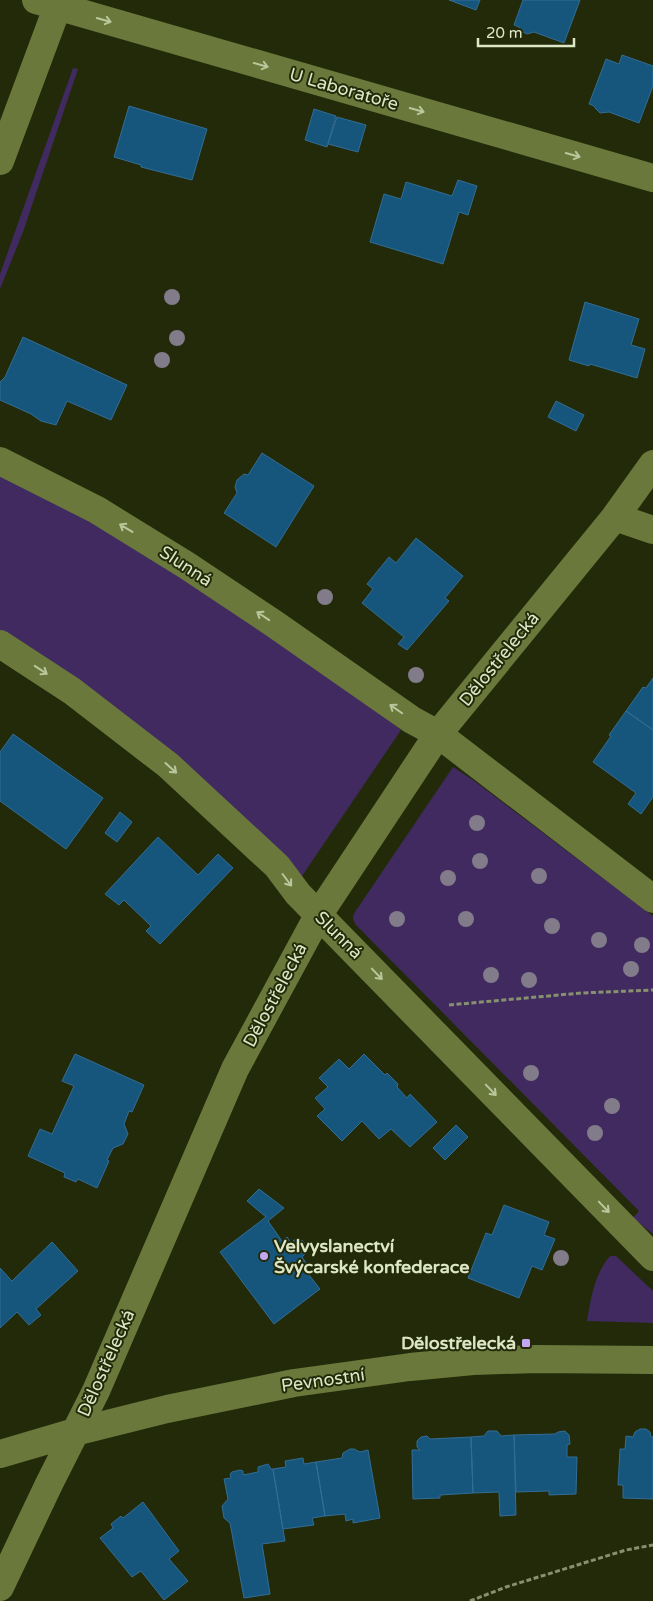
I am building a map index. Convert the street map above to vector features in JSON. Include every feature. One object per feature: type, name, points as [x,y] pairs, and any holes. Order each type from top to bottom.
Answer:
[{"type":"street","points":[[0,161],[51,2]]},
{"type":"street","name":"U Laboratoře","points":[[51,2],[653,178]]},
{"type":"street","name":"Slunná","points":[[0,461],[97,510],[186,565],[273,623],[412,720],[438,734],[653,899]]},
{"type":"street","name":"Dělostřelecká","points":[[0,1587],[96,1391],[235,1069],[319,914],[438,734],[615,517],[653,464]]},
{"type":"street","points":[[615,517],[653,530]]},
{"type":"street","name":"Slunná","points":[[0,644],[72,691],[168,765],[277,866],[298,894],[653,1256]]},
{"type":"street","name":"Pevnostní","points":[[0,1454],[75,1432],[167,1409],[294,1383],[410,1367],[473,1362],[537,1359],[653,1360]]},
{"type":"path","points":[[446,1005],[580,993],[653,990]]},
{"type":"path","points":[[470,1601],[616,1553],[653,1545]]},
{"type":"shaded area","points":[[73,68],[78,69],[23,232],[0,289],[0,274]]},
{"type":"shaded area","points":[[0,471],[138,544],[356,694],[401,730],[300,879],[0,634]]},
{"type":"shaded area","points":[[453,767],[473,780],[653,916],[653,1234],[633,1218],[639,1211],[354,922],[355,912]]},
{"type":"shaded area","points":[[610,1256],[616,1256],[653,1291],[653,1323],[587,1321],[597,1279]]},
{"type":"building","points":[[449,0],[480,0],[476,10]]},
{"type":"building","points":[[523,0],[580,0],[564,43],[534,32],[527,34],[514,25]]},
{"type":"building","points":[[622,55],[653,66],[653,86],[639,123],[609,112],[600,113],[594,106],[589,104],[606,59],[619,64]]},
{"type":"building","points":[[129,106],[207,129],[192,180],[141,167],[141,165],[114,157]]},
{"type":"building","points":[[314,109],[336,116],[327,147],[305,140]]},
{"type":"building","points":[[337,117],[366,125],[358,152],[328,144]]},
{"type":"building","points":[[458,180],[477,186],[468,215],[459,212],[443,264],[370,242],[384,194],[401,199],[406,182],[452,196]]},
{"type":"building","points":[[585,302],[639,319],[631,345],[645,349],[637,378],[590,364],[589,366],[569,360]]},
{"type":"building","points":[[23,337],[127,385],[111,420],[67,401],[56,425],[41,421],[31,414],[0,400],[0,382],[5,377]]},
{"type":"building","points":[[556,401],[584,415],[576,431],[548,417]]},
{"type":"building","points":[[262,453],[314,486],[276,547],[224,513],[237,493],[235,487],[237,480],[244,474],[248,475]]},
{"type":"building","points":[[416,538],[463,576],[445,598],[449,601],[407,650],[398,644],[404,637],[362,603],[373,589],[367,584],[389,557],[396,563]]},
{"type":"building","points":[[653,678],[653,730],[626,711],[643,687],[646,688]]},
{"type":"building","points":[[626,711],[653,730],[653,797],[641,814],[628,804],[636,793],[593,762]]},
{"type":"building","points":[[13,734],[103,798],[66,849],[0,801],[0,752]]},
{"type":"building","points":[[120,812],[132,822],[117,842],[105,833]]},
{"type":"building","points":[[158,837],[198,875],[218,854],[233,868],[160,944],[146,931],[151,926],[124,900],[119,905],[105,894]]},
{"type":"building","points":[[75,1054],[144,1085],[132,1112],[129,1111],[124,1124],[128,1134],[123,1144],[113,1148],[97,1188],[78,1179],[76,1182],[64,1177],[65,1173],[28,1156],[40,1129],[52,1134],[74,1086],[62,1081]]},
{"type":"building","points":[[364,1054],[385,1075],[387,1073],[398,1084],[397,1087],[407,1098],[410,1094],[437,1122],[410,1147],[391,1129],[379,1139],[362,1121],[342,1141],[317,1116],[325,1109],[315,1098],[328,1087],[319,1078],[339,1059],[349,1069]]},
{"type":"building","points":[[456,1125],[468,1137],[445,1160],[433,1148]]},
{"type":"building","name":"Velvyslanectví Švýcarské konfederace","points":[[259,1189],[284,1208],[268,1221],[282,1241],[287,1237],[291,1243],[294,1240],[303,1241],[307,1252],[302,1257],[306,1263],[302,1266],[320,1289],[274,1324],[220,1252],[266,1217],[247,1201]]},
{"type":"building","points":[[504,1205],[549,1222],[544,1235],[555,1239],[542,1270],[532,1266],[519,1298],[468,1278],[486,1233],[492,1235]]},
{"type":"building","points":[[52,1242],[78,1271],[36,1309],[41,1315],[29,1325],[17,1312],[0,1328],[0,1268],[12,1281]]},
{"type":"building","points":[[640,1429],[646,1429],[650,1432],[651,1437],[653,1437],[653,1499],[623,1498],[623,1485],[618,1485],[620,1449],[625,1449],[626,1436],[633,1437],[635,1432]]},
{"type":"building","points":[[488,1431],[497,1431],[501,1436],[514,1435],[516,1515],[500,1516],[499,1492],[473,1493],[471,1437],[484,1436]]},
{"type":"building","points":[[565,1431],[569,1435],[570,1444],[567,1445],[567,1457],[577,1457],[576,1494],[549,1495],[549,1491],[516,1492],[514,1435],[555,1434]]},
{"type":"building","points":[[427,1436],[430,1439],[471,1437],[473,1493],[440,1495],[440,1498],[413,1499],[412,1450],[420,1450],[417,1447],[417,1441],[421,1437]]},
{"type":"building","points":[[350,1449],[360,1452],[368,1450],[380,1518],[353,1523],[353,1519],[346,1521],[345,1514],[325,1516],[316,1462],[342,1458],[343,1453]]},
{"type":"building","points":[[303,1458],[304,1464],[316,1462],[325,1516],[312,1518],[314,1525],[283,1529],[273,1469],[286,1467],[285,1461]]},
{"type":"building","points":[[268,1464],[273,1469],[285,1541],[262,1544],[270,1594],[244,1598],[230,1523],[224,1518],[222,1506],[228,1499],[224,1479],[231,1478],[230,1474],[232,1472],[240,1470],[243,1471],[243,1475],[258,1472],[258,1467]]},
{"type":"building","points":[[143,1502],[179,1551],[169,1559],[188,1581],[164,1600],[141,1571],[132,1577],[100,1538],[113,1528],[111,1524],[121,1516],[123,1518]]},
{"type":"place","name":"Velvyslanectví Švýcarské konfederace","points":[[264,1256]]},
{"type":"place","name":"Dělostřelecká","points":[[526,1343]]}]
